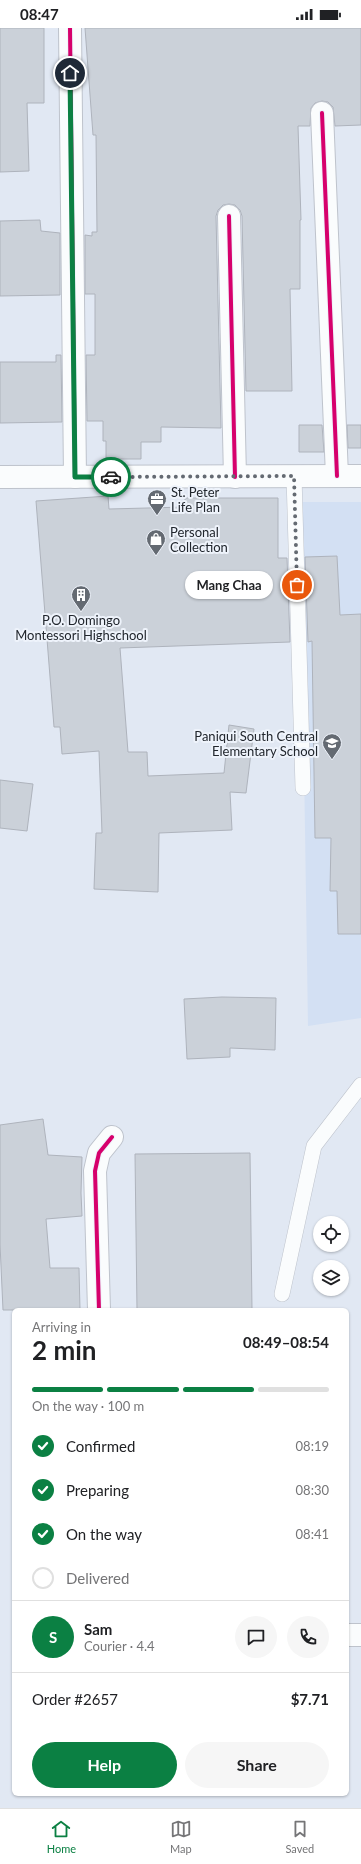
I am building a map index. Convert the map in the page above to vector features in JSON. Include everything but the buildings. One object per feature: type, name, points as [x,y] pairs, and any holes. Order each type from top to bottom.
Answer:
[{"type":"street","points":[[70,28],[75,477]]},
{"type":"street","points":[[322,113],[337,476]]},
{"type":"street","points":[[229,216],[235,477]]},
{"type":"street","points":[[0,477],[361,476]]},
{"type":"street","points":[[99,1308],[95,1171],[99,1153],[112,1137]]},
{"type":"street","points":[[349,1635],[361,1635]]},
{"type":"lane","points":[[294,476],[303,788]]},
{"type":"lane","points":[[282,1294],[314,1146],[361,1085]]},
{"type":"shaded area","name":"Paniqui South Central Elementary School","points":[[300,502],[361,502],[361,1018],[308,1026]]},
{"type":"cycle path","points":[[70,28],[75,477]]},
{"type":"cycle path","points":[[322,113],[337,476]]},
{"type":"cycle path","points":[[229,216],[235,477]]},
{"type":"cycle path","points":[[99,1308],[95,1171],[99,1153],[112,1137]]},
{"type":"way so far","points":[[111,477],[294,476],[297,585]]},
{"type":"place","name":"St. Peter Life Plan","points":[[157,516]]},
{"type":"place","name":"Personal Collection","points":[[156,556]]},
{"type":"place","name":"Mang Chaa","points":[[297,585]]},
{"type":"place","name":"P.O. Domingo Montessori Highschool","points":[[81,612]]},
{"type":"place","name":"Paniqui South Central Elementary School","points":[[332,760]]},
{"type":"route","points":[[70,73],[75,477],[111,477]]}]
